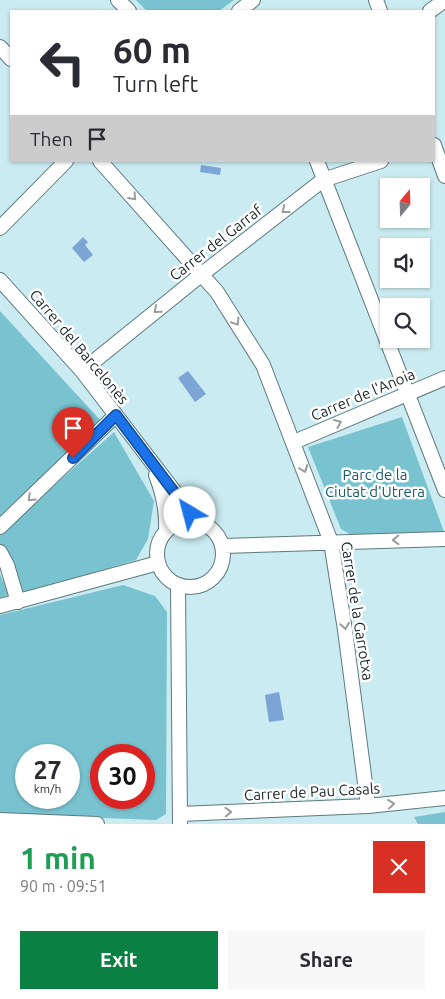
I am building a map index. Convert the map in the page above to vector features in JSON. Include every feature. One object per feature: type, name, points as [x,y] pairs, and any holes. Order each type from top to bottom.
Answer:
[{"type":"street","points":[[118,0],[127,10]]},
{"type":"street","points":[[239,10],[254,0]]},
{"type":"street","points":[[431,10],[445,0]]},
{"type":"street","points":[[0,46],[10,59]]},
{"type":"street","points":[[435,148],[445,176]]},
{"type":"street","points":[[0,228],[65,162]]},
{"type":"street","name":"Carrer de la Garrotxa","points":[[101,162],[217,292],[263,365],[331,542],[345,630],[368,806]]},
{"type":"street","points":[[317,162],[445,490]]},
{"type":"street","name":"Carrer del Garraf","points":[[82,371],[323,180],[378,162]]},
{"type":"street","name":"Carrer del Barcelonès","points":[[0,280],[82,371],[197,521]]},
{"type":"street","name":"Carrer de l'Anoia","points":[[294,442],[445,378]]},
{"type":"street","points":[[0,527],[116,415]]},
{"type":"street","name":"Carrer del Barcelonès","points":[[150,460],[162,491],[167,514],[166,530]]},
{"type":"street","points":[[197,521],[213,530],[219,537],[223,558],[219,569],[212,578],[202,585],[190,587],[178,585],[165,576],[158,563],[158,545],[166,530],[180,522],[197,521]]},
{"type":"street","points":[[222,546],[445,539]]},
{"type":"street","points":[[0,552],[7,565],[18,602]]},
{"type":"street","points":[[0,606],[158,563]]},
{"type":"street","points":[[178,585],[180,819]]},
{"type":"street","name":"Carrer de Pau Casals","points":[[180,819],[368,806],[445,798]]},
{"type":"street","points":[[0,820],[97,824]]},
{"type":"green space","points":[[136,0],[234,0],[220,10],[146,10]]},
{"type":"green space","points":[[0,311],[101,421],[0,520]]},
{"type":"green space","name":"Parc de la Ciutat d'Utrera","points":[[402,417],[444,532],[351,535],[341,529],[308,447]]},
{"type":"green space","points":[[114,432],[154,501],[148,539],[136,560],[22,594],[0,544],[0,534]]},
{"type":"green space","points":[[0,574],[9,595],[0,598]]},
{"type":"green space","points":[[123,585],[155,596],[167,612],[166,814],[156,820],[0,814],[0,615]]},
{"type":"green space","points":[[445,812],[445,824],[418,824],[414,817]]},
{"type":"shaded area","points":[[201,165],[221,168],[220,175],[200,172]]},
{"type":"shaded area","points":[[83,237],[88,242],[85,245],[93,255],[84,262],[72,248]]},
{"type":"shaded area","points":[[188,371],[206,394],[195,402],[178,378]]},
{"type":"shaded area","points":[[279,692],[284,720],[269,722],[265,695]]},
{"type":"route","points":[[73,458],[116,415],[190,513]]}]
